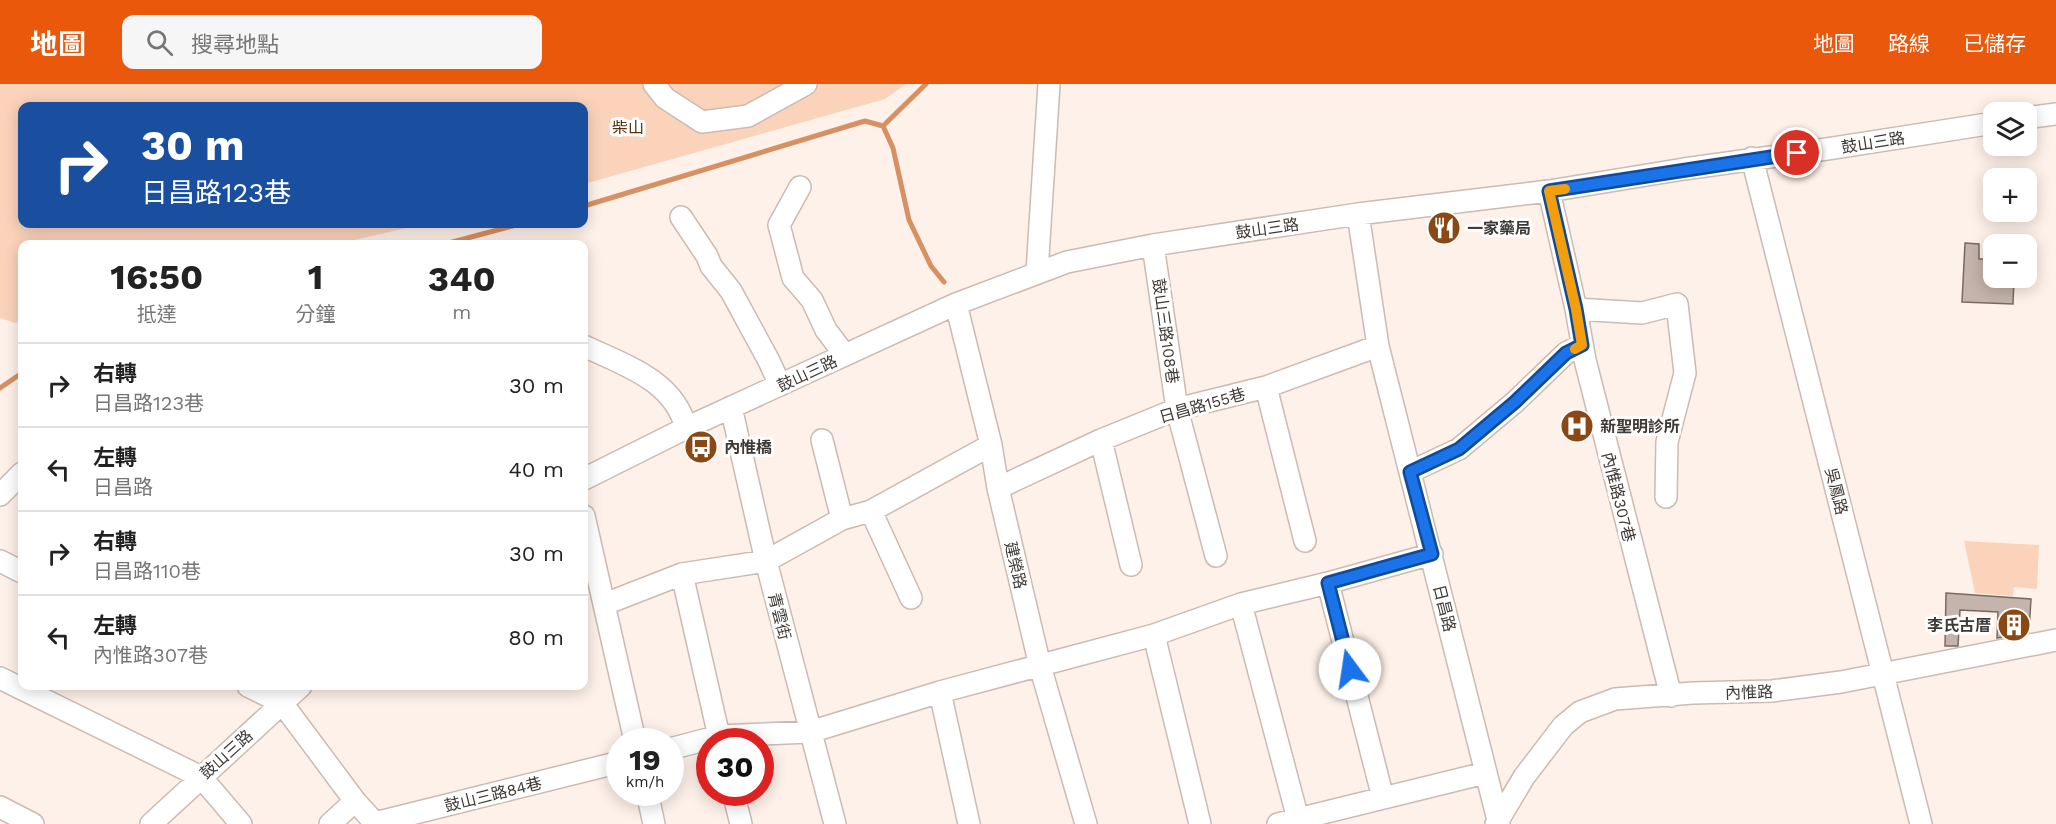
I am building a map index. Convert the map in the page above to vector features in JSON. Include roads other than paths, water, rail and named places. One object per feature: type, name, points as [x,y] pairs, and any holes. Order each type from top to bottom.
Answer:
[{"type":"street","points":[[654,84],[665,98],[702,122],[748,116],[806,84]]},
{"type":"street","points":[[1037,272],[1052,87]]},
{"type":"street","points":[[2037,117],[2056,114]]},
{"type":"street","name":"鼓山三路","points":[[588,477],[731,407],[956,304],[1037,272],[1096,255],[1359,214],[1549,191],[1983,125]]},
{"type":"street","name":"吳鳳路","points":[[1752,159],[1921,824]]},
{"type":"street","points":[[800,187],[779,225],[793,278],[812,300],[826,330],[845,355]]},
{"type":"street","name":"內惟路307巷","points":[[1549,191],[1582,345],[1621,507],[1671,696]]},
{"type":"street","name":"日昌路","points":[[1359,214],[1378,346],[1498,823]]},
{"type":"street","points":[[681,217],[707,256],[711,266],[731,291],[780,385]]},
{"type":"street","name":"鼓山三路108巷","points":[[1153,245],[1177,409],[1216,556]]},
{"type":"street","name":"建榮路","points":[[956,304],[991,445],[998,488],[1040,666],[1086,824]]},
{"type":"street","points":[[1576,309],[1642,313],[1677,304],[1685,373],[1667,442],[1665,497]]},
{"type":"street","points":[[1410,472],[1459,449],[1515,402],[1566,353],[1582,345]]},
{"type":"street","name":"日昌路155巷","points":[[998,488],[1101,440],[1177,409],[1266,387],[1378,346]]},
{"type":"street","points":[[588,348],[643,373],[675,400],[683,413],[687,428]]},
{"type":"street","points":[[1266,387],[1305,541]]},
{"type":"street","name":"青雲街","points":[[731,407],[766,561],[835,824]]},
{"type":"street","points":[[822,440],[842,519]]},
{"type":"street","points":[[1101,440],[1131,565]]},
{"type":"street","points":[[605,604],[682,574],[766,561],[842,519],[871,511],[991,445]]},
{"type":"street","points":[[0,495],[18,477]]},
{"type":"street","points":[[871,511],[911,598]]},
{"type":"street","points":[[588,533],[632,728]]},
{"type":"street","points":[[774,735],[810,732],[940,692],[1154,635],[1241,604],[1432,554]]},
{"type":"street","points":[[0,561],[18,570]]},
{"type":"street","points":[[682,574],[717,728]]},
{"type":"street","points":[[1328,583],[1383,798]]},
{"type":"street","points":[[1241,604],[1288,821],[1485,773]]},
{"type":"street","points":[[1154,635],[1200,824]]},
{"type":"street","name":"內惟路","points":[[1498,823],[1524,777],[1563,726],[1580,712],[1615,699],[1693,693],[1772,691],[1841,682],[2056,640]]},
{"type":"street","points":[[0,678],[18,687]]},
{"type":"street","points":[[24,690],[201,777],[240,824]]},
{"type":"street","points":[[256,690],[282,703]]},
{"type":"street","name":"鼓山三路","points":[[152,824],[297,690]]},
{"type":"street","points":[[940,692],[969,824]]},
{"type":"street","name":"鼓山三路84巷","points":[[282,703],[355,801],[375,824],[606,766]]},
{"type":"street","points":[[330,824],[355,801]]},
{"type":"street","points":[[650,806],[654,824]]},
{"type":"street","points":[[736,806],[741,824]]},
{"type":"street","points":[[0,807],[33,824]]},
{"type":"waterway","points":[[588,205],[865,121],[883,126],[926,84]]},
{"type":"waterway","points":[[883,126],[893,148],[909,220],[931,266],[944,282]]},
{"type":"waterway","points":[[460,240],[505,228]]},
{"type":"waterway","points":[[0,388],[18,376]]},
{"type":"place","name":"一家藥局","points":[[1444,228]]},
{"type":"place","name":"新聖明診所","points":[[1577,426]]},
{"type":"place","name":"內惟橋","points":[[701,447]]},
{"type":"place","name":"李氏古厝","points":[[2014,625]]},
{"type":"park label","name":"柴山","points":[[628,127]]}]
